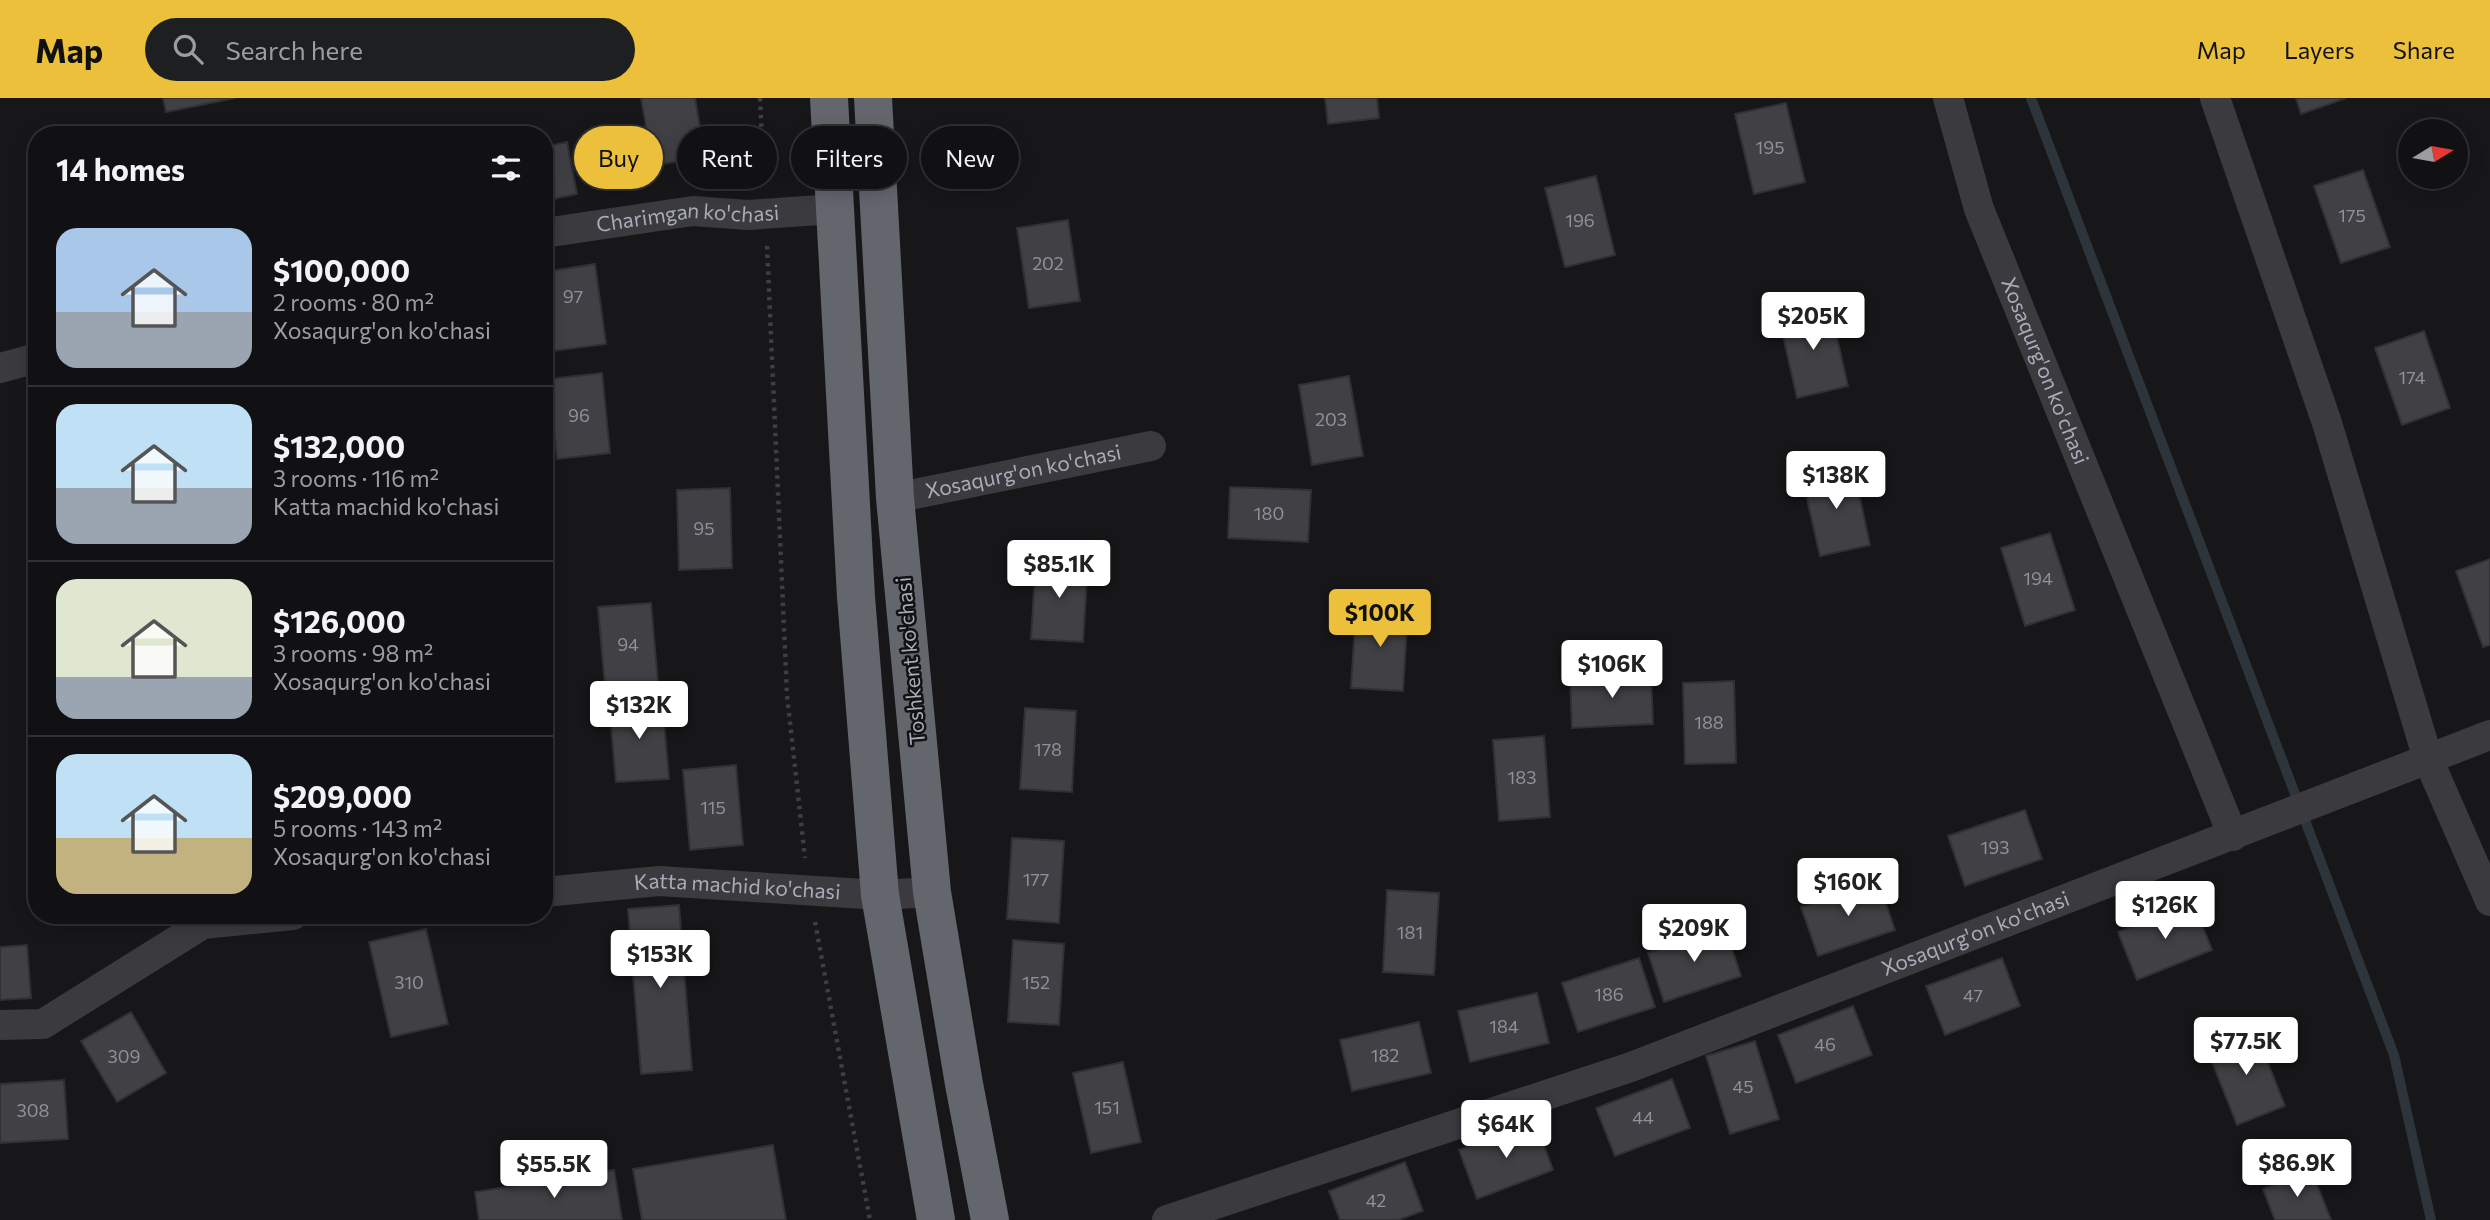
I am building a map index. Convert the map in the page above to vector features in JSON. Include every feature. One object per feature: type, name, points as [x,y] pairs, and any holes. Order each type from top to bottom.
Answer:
[{"type":"highway","points":[[828,98],[856,597],[880,895],[936,1220]]},
{"type":"highway","name":"Toshkent ko'chasi","points":[[873,98],[895,498],[932,892],[990,1220]]},
{"type":"street","name":"Xosaqurg'on ko'chasi","points":[[1167,1220],[1631,1068],[2233,836],[1979,209],[1948,98]]},
{"type":"street","points":[[2215,98],[2327,423],[2428,759],[2490,901]]},
{"type":"street","name":"Charimgan ko'chasi","points":[[553,232],[692,211],[766,214],[834,209]]},
{"type":"street","points":[[0,368],[28,360]]},
{"type":"street","name":"Xosaqurg'on ko'chasi","points":[[895,498],[1151,446]]},
{"type":"street","points":[[2233,836],[2490,735]]},
{"type":"street","name":"Katta machid ko'chasi","points":[[553,891],[659,881],[880,895],[932,892]]},
{"type":"street","points":[[0,1025],[43,1024],[177,928],[203,924]]},
{"type":"path","points":[[760,98],[786,695],[809,890],[870,1220]]},
{"type":"building","points":[[163,98],[235,98],[166,112]]},
{"type":"building","points":[[641,98],[695,98],[700,126],[677,126],[677,161],[663,164],[663,126],[646,126]]},
{"type":"building","points":[[1325,98],[1377,98],[1379,118],[1328,124]]},
{"type":"building","points":[[2296,98],[2346,98],[2301,114]]},
{"type":"building","points":[[1786,103],[1805,182],[1754,194],[1735,114]]},
{"type":"building","points":[[567,142],[577,194],[553,199],[553,145]]},
{"type":"building","points":[[2363,170],[2390,247],[2341,263],[2314,186]]},
{"type":"building","points":[[1596,176],[1615,255],[1565,267],[1545,188]]},
{"type":"building","points":[[1068,220],[1080,301],[1029,308],[1017,228]]},
{"type":"building","points":[[595,264],[606,344],[553,351],[553,271]]},
{"type":"building","points":[[1830,307],[1848,386],[1797,398],[1779,318]]},
{"type":"building","points":[[2424,331],[2450,408],[2402,425],[2375,348]]},
{"type":"building","points":[[602,373],[610,453],[557,459],[553,379]]},
{"type":"building","points":[[1349,376],[1363,456],[1312,465],[1299,385]]},
{"type":"building","points":[[1853,466],[1870,545],[1820,556],[1802,477]]},
{"type":"building","points":[[1230,487],[1311,490],[1308,542],[1228,538]]},
{"type":"building","points":[[730,488],[732,568],[679,570],[677,490]]},
{"type":"building","points":[[2050,533],[2075,610],[2025,626],[2001,548]]},
{"type":"building","points":[[1036,558],[1088,561],[1083,642],[1031,639]]},
{"type":"building","points":[[2490,559],[2490,645],[2483,647],[2456,571]]},
{"type":"building","points":[[651,603],[658,683],[605,687],[598,607]]},
{"type":"building","points":[[1356,607],[1408,610],[1403,691],[1351,688]]},
{"type":"building","points":[[1651,672],[1653,724],[1572,728],[1570,676]]},
{"type":"building","points":[[1734,681],[1736,763],[1685,764],[1683,683]]},
{"type":"building","points":[[662,699],[669,779],[616,782],[609,703]]},
{"type":"building","points":[[1025,708],[1076,711],[1072,792],[1020,789]]},
{"type":"building","points":[[1544,736],[1550,817],[1499,821],[1493,740]]},
{"type":"building","points":[[736,765],[743,845],[690,850],[683,770]]},
{"type":"building","points":[[2025,810],[2042,859],[1965,886],[1948,836]]},
{"type":"building","points":[[1012,838],[1064,841],[1059,923],[1007,919]]},
{"type":"building","points":[[1878,880],[1895,930],[1818,956],[1801,907]]},
{"type":"building","points":[[1387,890],[1439,893],[1434,975],[1383,972]]},
{"type":"building","points":[[2193,902],[2212,950],[2137,980],[2118,932]]},
{"type":"building","points":[[679,905],[692,1070],[641,1074],[628,909]]},
{"type":"building","points":[[1725,927],[1741,976],[1664,1002],[1648,953]]},
{"type":"building","points":[[426,929],[448,1024],[391,1037],[369,942]]},
{"type":"building","points":[[1013,940],[1064,944],[1059,1025],[1008,1022]]},
{"type":"building","points":[[27,945],[31,998],[0,1000],[0,947]]},
{"type":"building","points":[[1639,958],[1655,1007],[1578,1032],[1562,983]]},
{"type":"building","points":[[2002,958],[2020,1006],[1945,1035],[1926,986]]},
{"type":"building","points":[[1537,993],[1549,1043],[1470,1062],[1458,1011]]},
{"type":"building","points":[[1853,1006],[1872,1055],[1796,1083],[1778,1035]]},
{"type":"building","points":[[131,1012],[166,1073],[117,1102],[81,1041]]},
{"type":"building","points":[[1419,1022],[1431,1073],[1352,1091],[1340,1040]]},
{"type":"building","points":[[2255,1030],[2285,1106],[2237,1125],[2207,1049]]},
{"type":"building","points":[[1755,1041],[1779,1119],[1730,1134],[1706,1056]]},
{"type":"building","points":[[1123,1062],[1141,1142],[1091,1153],[1073,1073]]},
{"type":"building","points":[[1672,1079],[1690,1128],[1615,1156],[1596,1108]]},
{"type":"building","points":[[64,1080],[68,1139],[0,1143],[0,1084]]},
{"type":"building","points":[[1535,1121],[1553,1170],[1477,1199],[1459,1150]]},
{"type":"building","points":[[773,1145],[786,1220],[642,1220],[633,1169]]},
{"type":"building","points":[[1405,1162],[1423,1211],[1398,1220],[1340,1220],[1329,1191]]},
{"type":"building","points":[[2311,1169],[2331,1220],[2275,1220],[2263,1189]]},
{"type":"building","points":[[614,1170],[622,1220],[479,1220],[475,1192]]},
{"type":"waterway","points":[[2031,98],[2394,1055],[2431,1220]]}]
